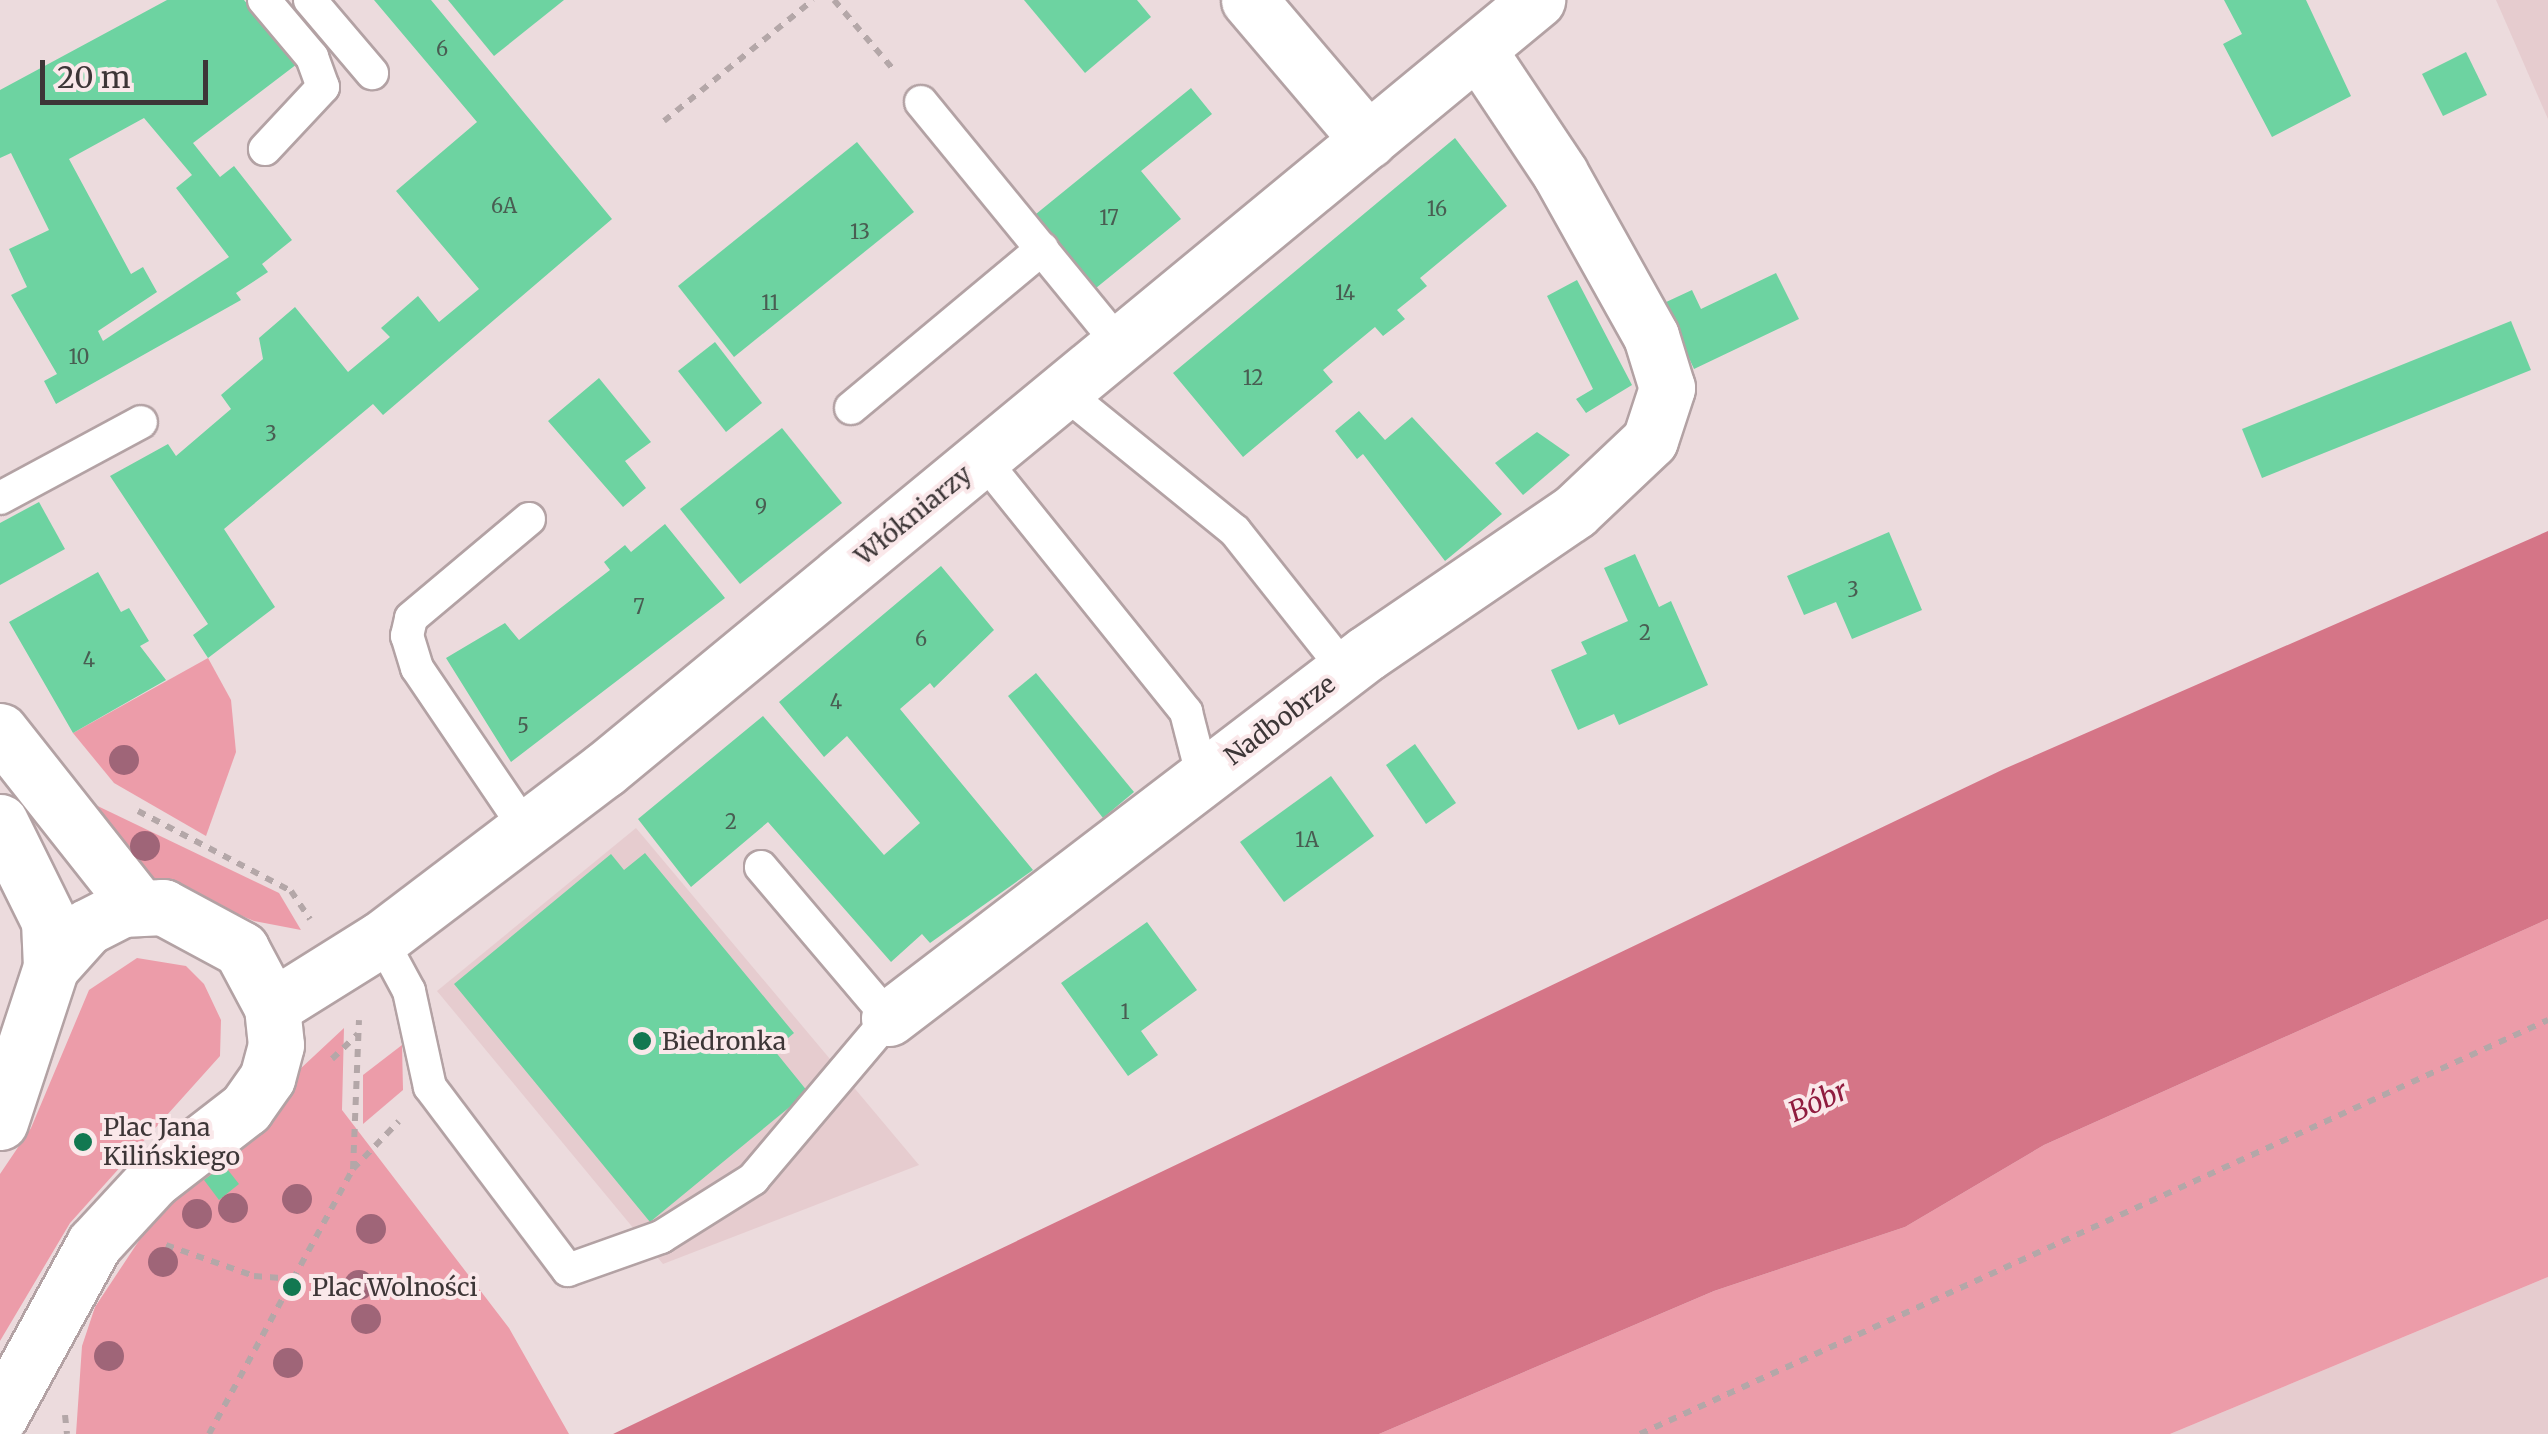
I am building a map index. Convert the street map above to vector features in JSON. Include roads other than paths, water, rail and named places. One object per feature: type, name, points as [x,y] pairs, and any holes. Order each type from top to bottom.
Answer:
[{"type":"street","points":[[1249,0],[1368,140]]},
{"type":"street","name":"Włókniarzy","points":[[272,1008],[336,970],[526,829],[1121,346],[1538,0]]},
{"type":"street","name":"Nadbobrze","points":[[890,1018],[1345,670],[1576,511],[1630,465],[1662,416],[1667,388],[1650,336],[1560,173],[1478,50]]},
{"type":"street","points":[[0,731],[139,908]]},
{"type":"street","points":[[0,1122],[51,966],[49,920],[3,834]]},
{"type":"street","points":[[32,1406],[49,1318],[94,1244],[153,1180],[246,1108],[267,1078],[276,1045],[272,1008],[242,949],[188,916],[139,908],[87,927],[51,966]]},
{"type":"lane","points":[[264,0],[312,57],[323,87],[265,149]]},
{"type":"lane","points":[[310,0],[372,73]]},
{"type":"lane","points":[[921,102],[1121,346]]},
{"type":"lane","points":[[851,408],[1042,250]]},
{"type":"lane","points":[[1064,392],[1235,531],[1345,670]]},
{"type":"lane","points":[[0,498],[142,422]]},
{"type":"lane","points":[[982,458],[1186,712],[1203,778]]},
{"type":"lane","points":[[526,829],[417,668],[407,636],[411,618],[529,519]]},
{"type":"lane","points":[[761,867],[890,1018]]},
{"type":"lane","name":"Nadbobrze","points":[[381,938],[409,991],[430,1087],[568,1270],[661,1236],[754,1179],[890,1018]]},
{"type":"water","name":"Bóbr","points":[[2548,531],[2548,919],[2044,1145],[1905,1227],[1714,1291],[1379,1434],[613,1434],[2004,769]]},
{"type":"place","name":"Biedronka","points":[[642,1041]]},
{"type":"place","name":"Plac Jana Kilińskiego","points":[[83,1142]]},
{"type":"place","name":"Plac Wolności","points":[[292,1287]]}]
